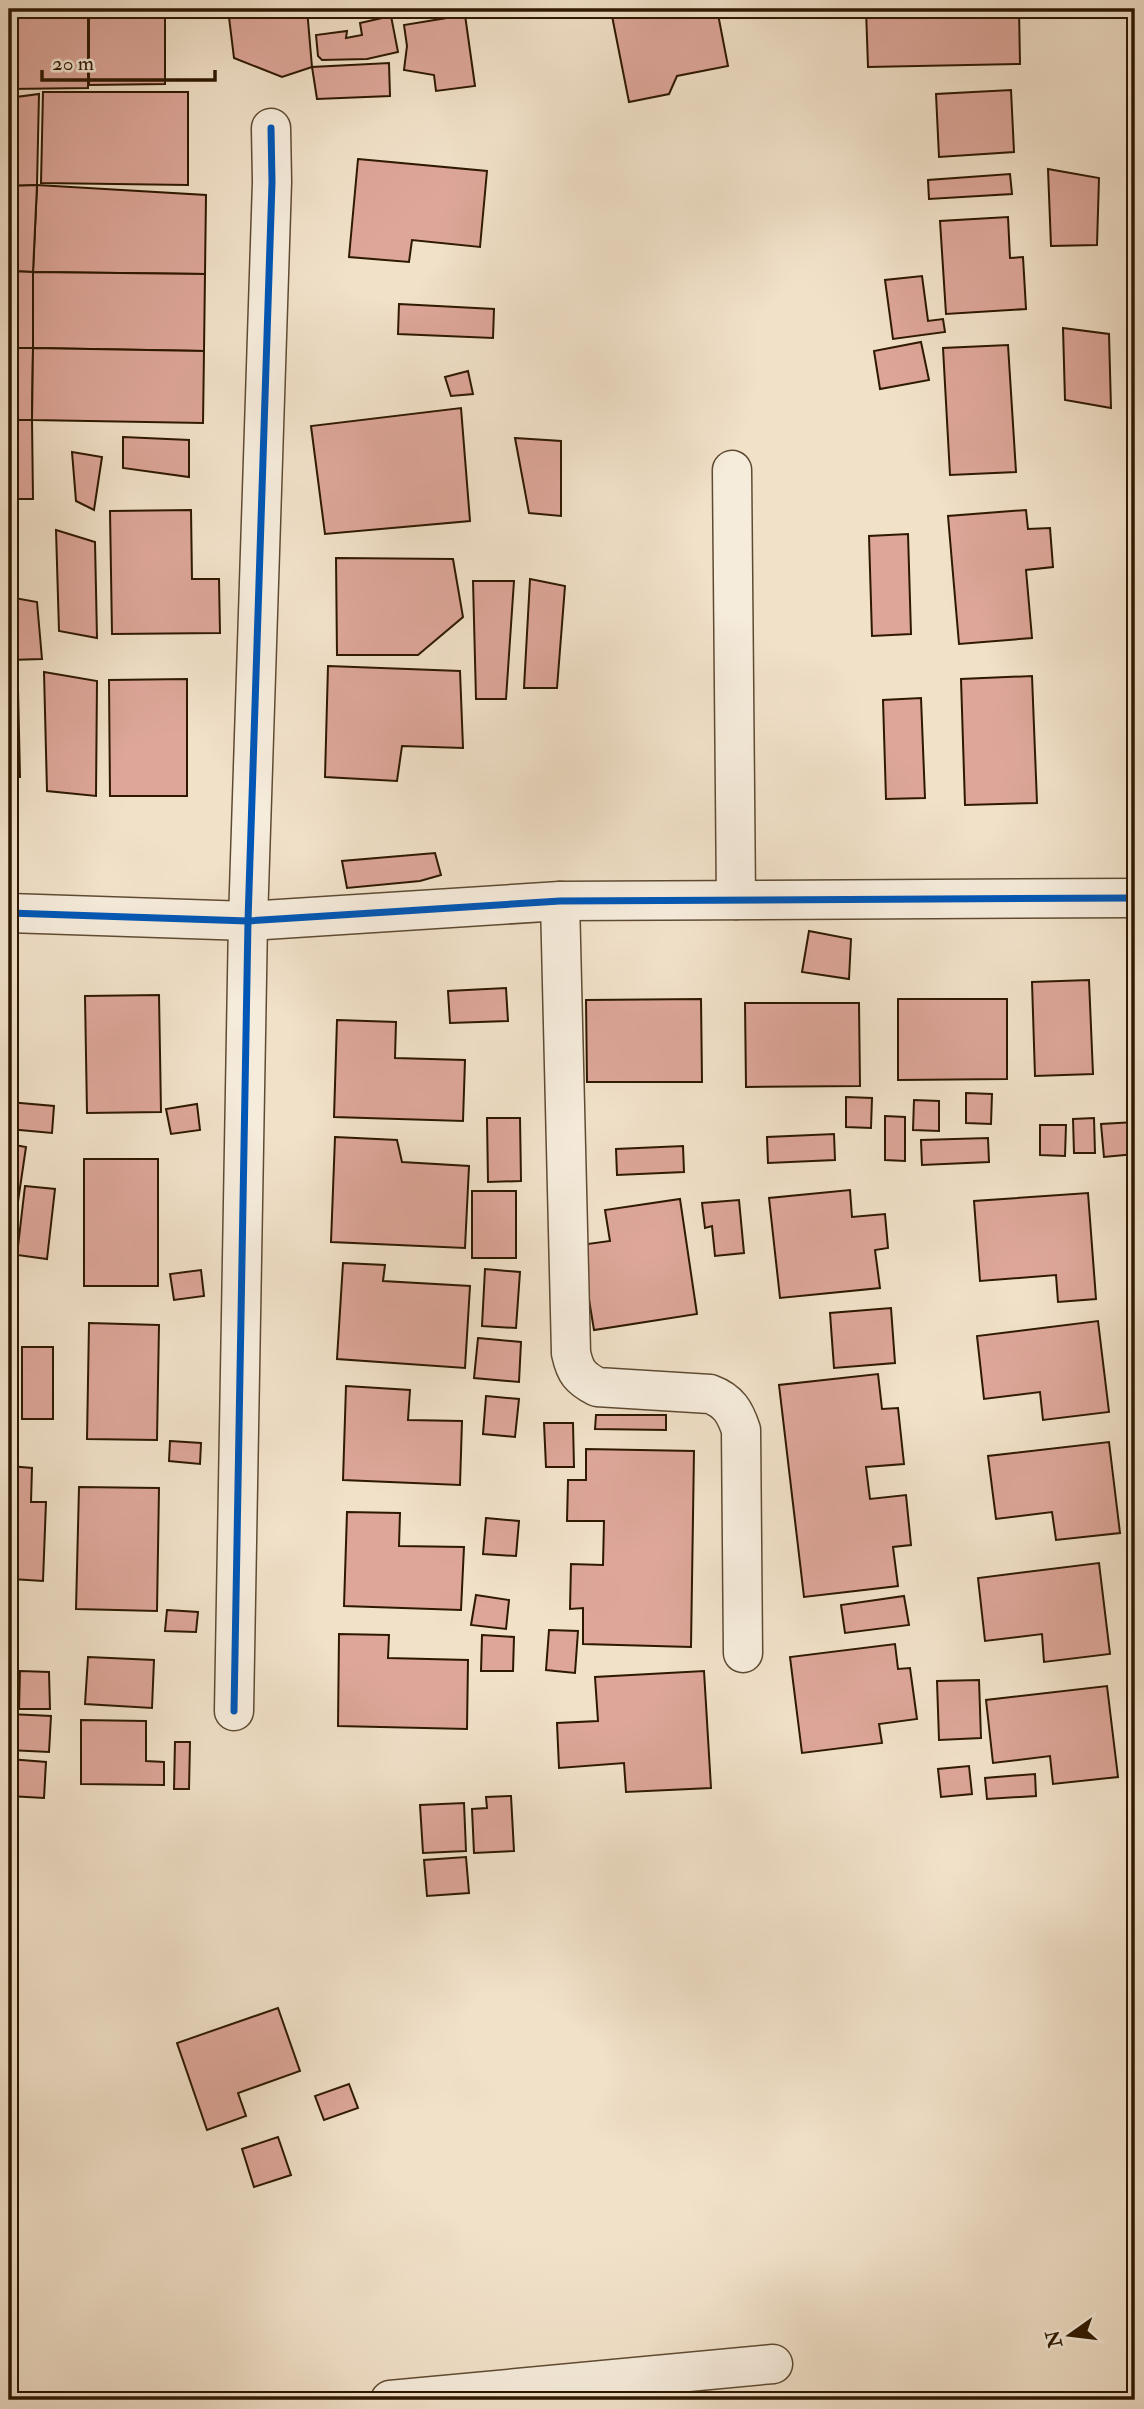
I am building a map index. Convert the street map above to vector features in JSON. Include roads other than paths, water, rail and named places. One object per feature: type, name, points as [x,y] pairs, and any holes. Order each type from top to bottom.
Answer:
[{"type":"street","points":[[233,1711],[248,921],[272,182],[271,128]]},
{"type":"street","points":[[732,470],[736,900]]},
{"type":"street","points":[[9,912],[248,921],[560,901],[1135,898]]},
{"type":"street","points":[[560,901],[571,1353],[581,1379],[597,1387],[710,1394],[734,1410],[741,1430],[743,1653]]},
{"type":"street","points":[[390,2400],[773,2364]]}]
